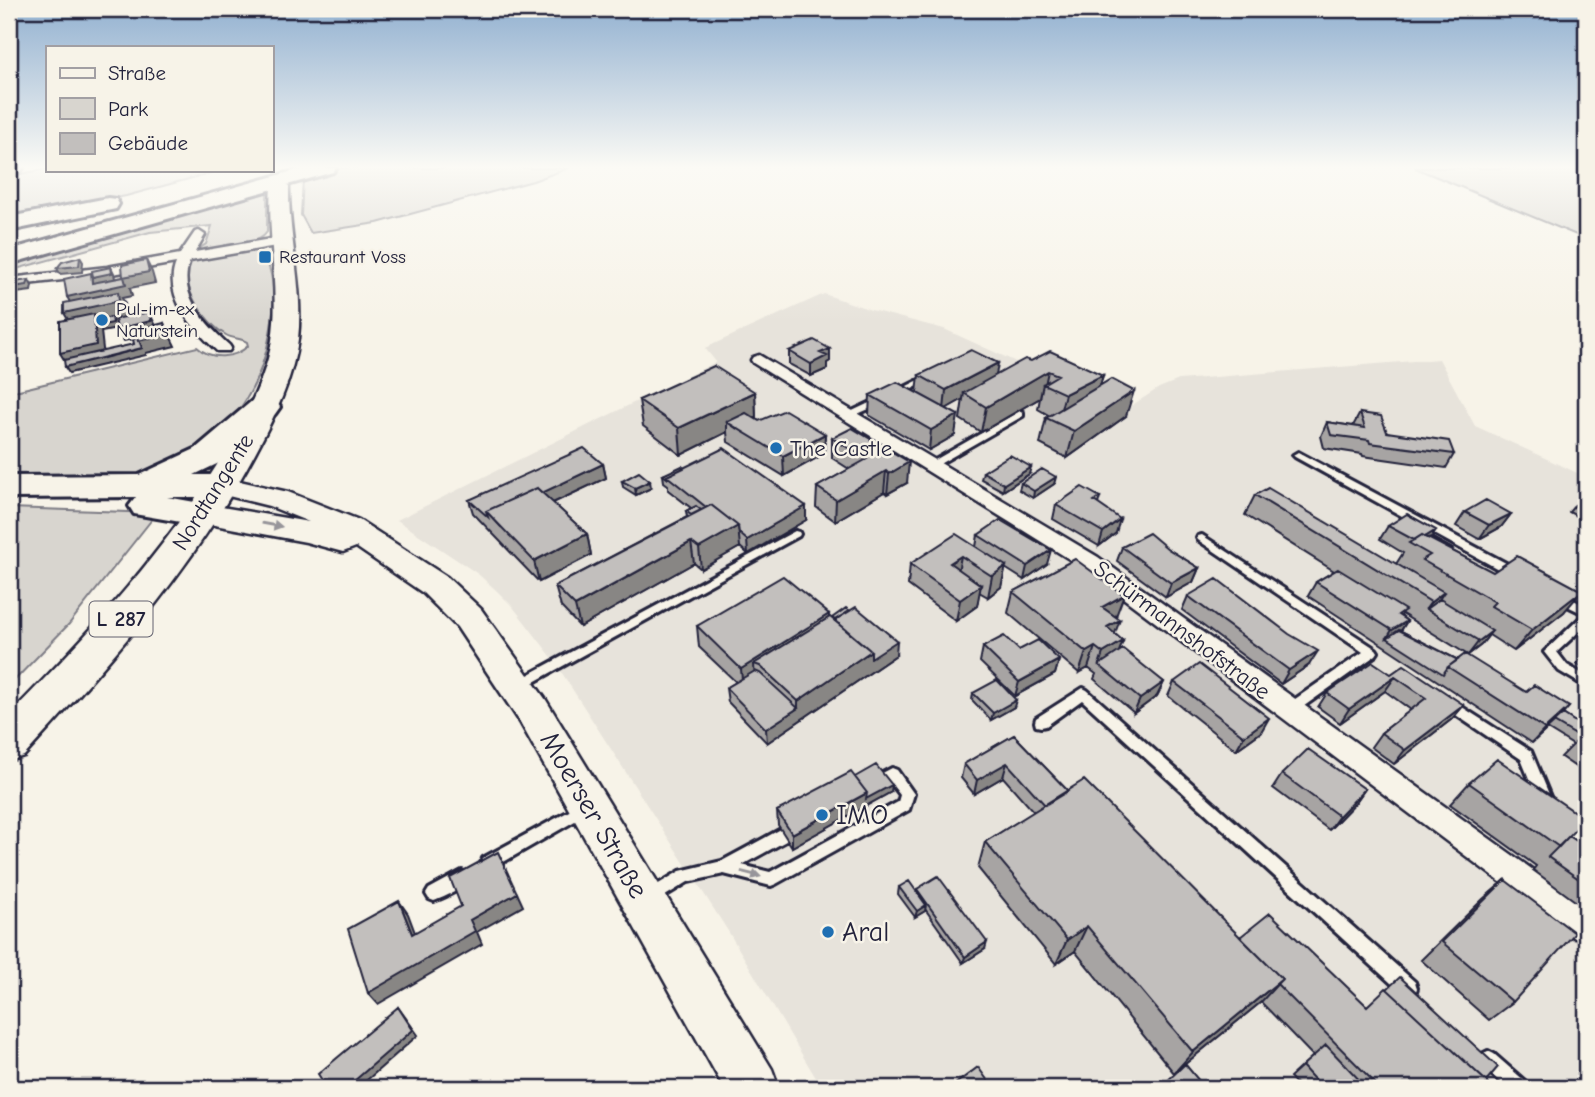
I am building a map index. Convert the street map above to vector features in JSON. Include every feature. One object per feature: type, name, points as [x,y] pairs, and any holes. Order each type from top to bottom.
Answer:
[{"type":"highway","points":[[9,224],[32,219]]},
{"type":"highway","points":[[9,231],[54,219]]},
{"type":"highway","points":[[9,239],[88,219]]},
{"type":"highway","points":[[9,248],[114,219]]},
{"type":"highway","points":[[9,257],[144,219]]},
{"type":"highway","points":[[131,486],[170,475],[207,456],[264,407]]},
{"type":"highway","points":[[9,487],[131,486],[213,500]]},
{"type":"highway","points":[[9,502],[129,505],[213,500]]},
{"type":"main road","name":"Nordtangente","points":[[9,743],[108,635],[213,500],[264,407],[285,341],[288,305],[278,219]]},
{"type":"street","points":[[199,235],[185,257],[178,281],[194,315],[223,348]]},
{"type":"street","points":[[9,283],[88,274],[282,241]]},
{"type":"street","name":"Schürmannshofstraße","points":[[759,360],[1090,562],[1586,928]]},
{"type":"street","name":"Moerser Straße","points":[[213,500],[307,532],[360,546],[407,564],[435,585],[469,618],[516,686],[589,806],[753,1088]]},
{"type":"lane","points":[[850,414],[944,371]]},
{"type":"lane","points":[[933,464],[1020,414]]},
{"type":"lane","points":[[1298,455],[1529,580]]},
{"type":"lane","points":[[516,686],[796,534]]},
{"type":"lane","points":[[1202,537],[1372,652],[1289,710]]},
{"type":"lane","points":[[1552,593],[1586,611]]},
{"type":"lane","points":[[1586,619],[1550,652],[1563,668],[1586,682]]},
{"type":"lane","points":[[1041,722],[1083,693],[1418,996]]},
{"type":"lane","points":[[1438,696],[1526,755],[1551,817],[1586,842]]},
{"type":"lane","points":[[724,867],[771,879],[904,806],[907,794],[892,775],[878,782]]},
{"type":"lane","points":[[434,894],[589,806]]},
{"type":"lane","points":[[644,901],[685,876],[724,867],[781,836]]},
{"type":"lane","points":[[1479,1052],[1520,1088]]},
{"type":"shaded area","points":[[824,294],[871,310],[944,329],[1123,411],[1159,388],[1179,380],[1439,359],[1475,426],[1586,477],[1586,1088],[822,1088],[728,931],[551,656],[513,607],[478,574],[397,520],[716,362],[705,348]]},
{"type":"green space","points":[[155,219],[267,219],[267,232],[262,237],[222,249],[194,252],[206,244],[212,226],[150,232],[9,271],[9,260]]},
{"type":"green space","points":[[303,219],[391,219],[377,223],[311,233]]},
{"type":"green space","points":[[1538,219],[1586,219],[1586,239]]},
{"type":"green space","points":[[258,248],[269,266],[273,288],[270,334],[264,359],[244,403],[213,439],[171,465],[143,475],[60,479],[9,478],[9,379],[15,391],[197,347],[216,356],[242,350],[248,346],[247,342],[226,335],[218,329],[195,302],[187,280],[187,269],[191,260]]},
{"type":"green space","points":[[9,508],[157,513],[69,624],[9,686]]},
{"type":"building","points":[[80,257],[79,266],[57,268],[62,262]]},
{"type":"building","points":[[146,260],[149,272],[123,277],[122,265]]},
{"type":"building","points":[[111,267],[112,273],[93,277],[92,271]]},
{"type":"building","points":[[91,273],[92,283],[124,277],[126,284],[67,297],[64,279]]},
{"type":"building","points":[[29,280],[27,285],[12,287],[14,282]]},
{"type":"building","points":[[118,292],[119,301],[64,313],[64,303]]},
{"type":"building","points":[[149,312],[151,321],[117,329],[115,319]]},
{"type":"building","points":[[94,314],[96,345],[60,353],[60,321]]},
{"type":"building","points":[[112,317],[113,323],[98,326],[97,320]]},
{"type":"building","points":[[164,323],[168,334],[138,341],[136,330]]},
{"type":"building","points":[[138,338],[142,348],[65,367],[64,360],[134,344],[133,339]]},
{"type":"building","points":[[814,340],[830,349],[820,353],[827,356],[811,364],[789,351]]},
{"type":"building","points":[[971,350],[998,363],[946,390],[919,375]]},
{"type":"building","points":[[1050,351],[1103,375],[1065,394],[1043,384],[1058,375],[1048,371],[986,407],[964,393],[1025,359],[1031,361]]},
{"type":"building","points":[[714,366],[755,392],[679,428],[639,400]]},
{"type":"building","points":[[1111,379],[1134,391],[1074,431],[1046,418]]},
{"type":"building","points":[[897,382],[958,415],[931,430],[870,395]]},
{"type":"building","points":[[785,410],[825,434],[783,456],[727,422],[746,413],[759,421]]},
{"type":"building","points":[[1360,413],[1381,416],[1387,432],[1449,441],[1454,454],[1331,435],[1327,422],[1365,428]]},
{"type":"building","points":[[852,428],[909,462],[889,474],[886,471],[836,500],[817,487],[867,459],[832,438]]},
{"type":"building","points":[[584,448],[603,464],[542,493],[537,488],[486,511],[488,517],[469,500]]},
{"type":"building","points":[[724,448],[806,506],[747,540],[739,533],[738,526],[711,505],[706,507],[667,476]]},
{"type":"building","points":[[1010,455],[1031,467],[1004,484],[983,472]]},
{"type":"building","points":[[682,466],[684,468],[667,478],[663,475]]},
{"type":"building","points":[[1042,469],[1056,477],[1034,491],[1021,483]]},
{"type":"building","points":[[639,472],[650,481],[635,488],[622,481]]},
{"type":"building","points":[[1082,487],[1100,497],[1094,501],[1120,519],[1103,532],[1056,505]]},
{"type":"building","points":[[537,488],[587,534],[534,561],[486,511]]},
{"type":"building","points":[[1268,488],[1444,592],[1431,602],[1255,495]]},
{"type":"building","points":[[1586,498],[1586,511],[1575,505]]},
{"type":"building","points":[[1486,500],[1511,514],[1489,525],[1465,512]]},
{"type":"building","points":[[711,505],[738,526],[699,548],[691,542],[575,606],[555,586]]},
{"type":"building","points":[[696,506],[701,510],[691,515],[686,511]]},
{"type":"building","points":[[1407,514],[1436,530],[1414,540],[1388,526]]},
{"type":"building","points":[[1000,520],[1051,550],[1027,566],[978,535]]},
{"type":"building","points":[[1149,533],[1168,549],[1199,568],[1171,583],[1122,547]]},
{"type":"building","points":[[956,534],[1006,566],[992,576],[961,556],[950,563],[981,585],[960,600],[910,564]]},
{"type":"building","points":[[1422,535],[1493,572],[1517,556],[1582,591],[1532,630],[1491,606],[1495,602],[1422,560],[1430,555],[1409,543]]},
{"type":"building","points":[[1431,537],[1453,549],[1428,538]]},
{"type":"building","points":[[1075,559],[1124,595],[1102,607],[1120,620],[1107,627],[1123,641],[1103,653],[1095,647],[1086,652],[1013,592]]},
{"type":"building","points":[[1338,569],[1405,610],[1398,615],[1407,621],[1392,630],[1316,582]]},
{"type":"building","points":[[783,576],[829,614],[741,669],[697,626]]},
{"type":"building","points":[[1217,579],[1289,634],[1318,651],[1289,670],[1188,596]]},
{"type":"building","points":[[1440,599],[1492,631],[1479,641],[1426,609]]},
{"type":"building","points":[[856,607],[897,641],[871,658],[871,651],[835,620]]},
{"type":"building","points":[[846,608],[850,611],[835,620],[832,618]]},
{"type":"building","points":[[830,617],[871,651],[798,701],[760,666],[754,664]]},
{"type":"building","points":[[1399,630],[1458,660],[1443,674],[1387,638]]},
{"type":"building","points":[[1004,636],[1019,650],[1038,640],[1059,660],[1019,682],[983,647]]},
{"type":"building","points":[[1123,649],[1164,682],[1140,699],[1099,665]]},
{"type":"building","points":[[1465,654],[1526,692],[1534,685],[1569,707],[1545,729],[1448,667]]},
{"type":"building","points":[[1373,662],[1391,674],[1404,665],[1464,705],[1405,750],[1381,733],[1426,698],[1395,677],[1349,709],[1327,693]]},
{"type":"building","points":[[1199,664],[1269,718],[1244,736],[1174,682]]},
{"type":"building","points":[[755,671],[798,708],[766,729],[726,688]]},
{"type":"building","points":[[997,680],[1016,700],[993,713],[973,693]]},
{"type":"building","points":[[1563,714],[1586,729],[1581,738],[1554,722]]},
{"type":"building","points":[[1586,733],[1586,751],[1575,743]]},
{"type":"building","points":[[1014,735],[1068,791],[1045,805],[1007,763],[977,780],[964,764]]},
{"type":"building","points":[[1308,749],[1365,789],[1339,816],[1282,774]]},
{"type":"building","points":[[1497,759],[1585,819],[1559,847],[1469,783]]},
{"type":"building","points":[[876,765],[892,785],[866,799],[867,793],[855,777]]},
{"type":"building","points":[[851,772],[867,793],[792,834],[777,811]]},
{"type":"building","points":[[1084,780],[1282,979],[1193,1052],[1087,926],[1067,940],[985,842]]},
{"type":"building","points":[[1569,836],[1586,847],[1586,884],[1548,857]]},
{"type":"building","points":[[498,852],[517,893],[470,920],[475,931],[368,993],[348,929],[399,901],[412,934],[461,906],[450,878]]},
{"type":"building","points":[[938,876],[987,942],[965,957],[917,889]]},
{"type":"building","points":[[1505,880],[1575,933],[1513,1002],[1442,942]]},
{"type":"building","points":[[909,881],[926,905],[917,911],[899,887]]},
{"type":"building","points":[[1270,913],[1367,1006],[1386,988],[1488,1083],[1483,1088],[1380,1088],[1277,984],[1282,979],[1240,937]]},
{"type":"building","points":[[1400,977],[1498,1067],[1486,1081],[1387,989]]},
{"type":"building","points":[[398,1007],[413,1030],[346,1088],[327,1088],[318,1074]]},
{"type":"building","points":[[1326,1045],[1367,1088],[1322,1088],[1302,1066]]},
{"type":"building","points":[[1185,1064],[1205,1088],[1160,1088]]},
{"type":"building","points":[[978,1067],[993,1088],[956,1088],[954,1085]]},
{"type":"place","name":"Restaurant Voss","points":[[265,257]]},
{"type":"place","name":"Pul-im-ex Naturstein","points":[[102,320]]},
{"type":"place","name":"The Castle","points":[[776,448]]},
{"type":"place","name":"IMO","points":[[822,815]]},
{"type":"place","name":"Aral","points":[[828,932]]}]
